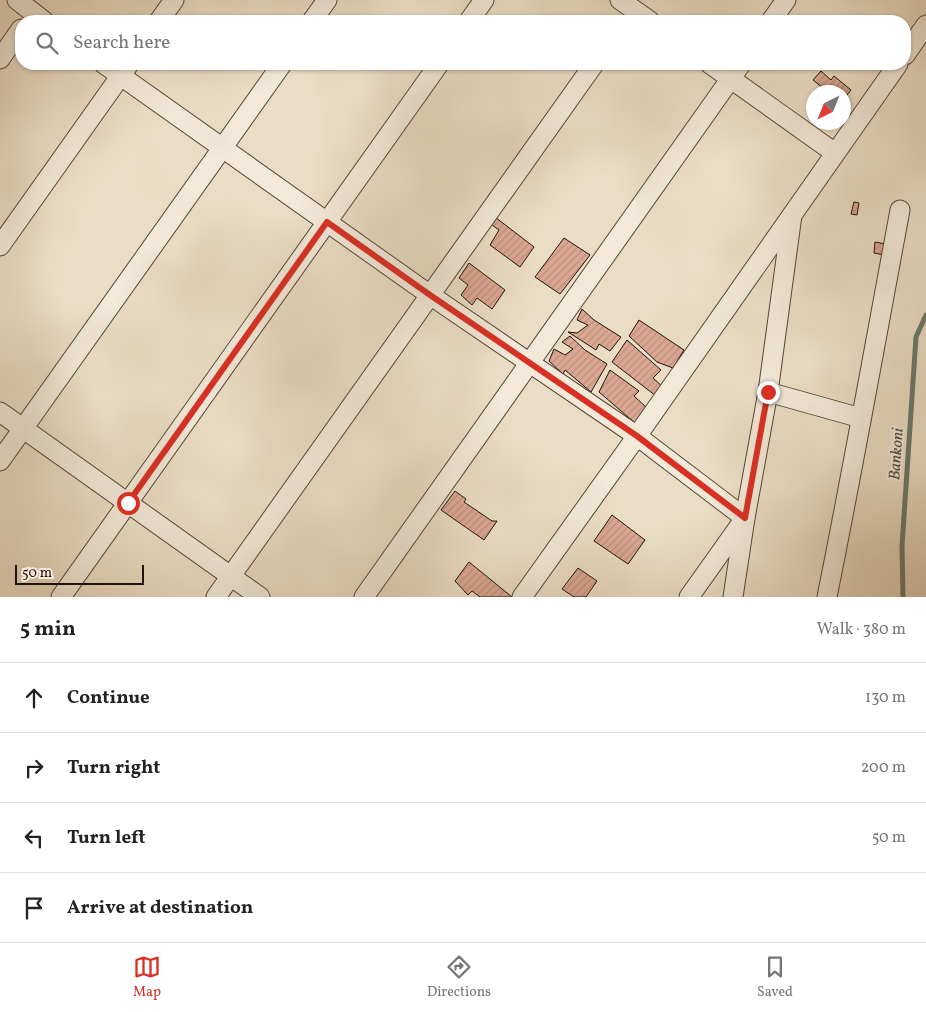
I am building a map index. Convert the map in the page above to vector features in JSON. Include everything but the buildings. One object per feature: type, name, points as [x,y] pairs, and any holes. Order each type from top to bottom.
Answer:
[{"type":"street","points":[[17,0],[36,14]]},
{"type":"street","points":[[163,15],[174,0]]},
{"type":"street","points":[[316,15],[327,0]]},
{"type":"street","points":[[473,15],[484,0]]},
{"type":"street","points":[[775,15],[786,0]]},
{"type":"street","points":[[629,8],[640,15]]},
{"type":"street","points":[[911,46],[926,25]]},
{"type":"street","points":[[0,59],[15,38]]},
{"type":"street","points":[[0,246],[125,70],[222,148],[430,295],[637,436],[745,518]]},
{"type":"street","points":[[0,461],[278,70]]},
{"type":"street","points":[[61,597],[435,70]]},
{"type":"street","points":[[216,597],[590,70]]},
{"type":"street","points":[[522,597],[894,70]]},
{"type":"street","points":[[364,597],[736,71],[835,153]]},
{"type":"street","points":[[827,597],[856,456],[861,418],[900,210]]},
{"type":"street","points":[[733,597],[768,392],[793,213]]},
{"type":"street","points":[[768,392],[861,418]]},
{"type":"street","points":[[0,412],[260,597]]},
{"type":"street","points":[[689,597],[745,518]]},
{"type":"waterway","name":"Bankoni","points":[[903,597],[902,546],[916,337],[926,315]]},
{"type":"route","points":[[128,503],[327,222],[430,295],[637,436],[745,518],[768,392]]}]
